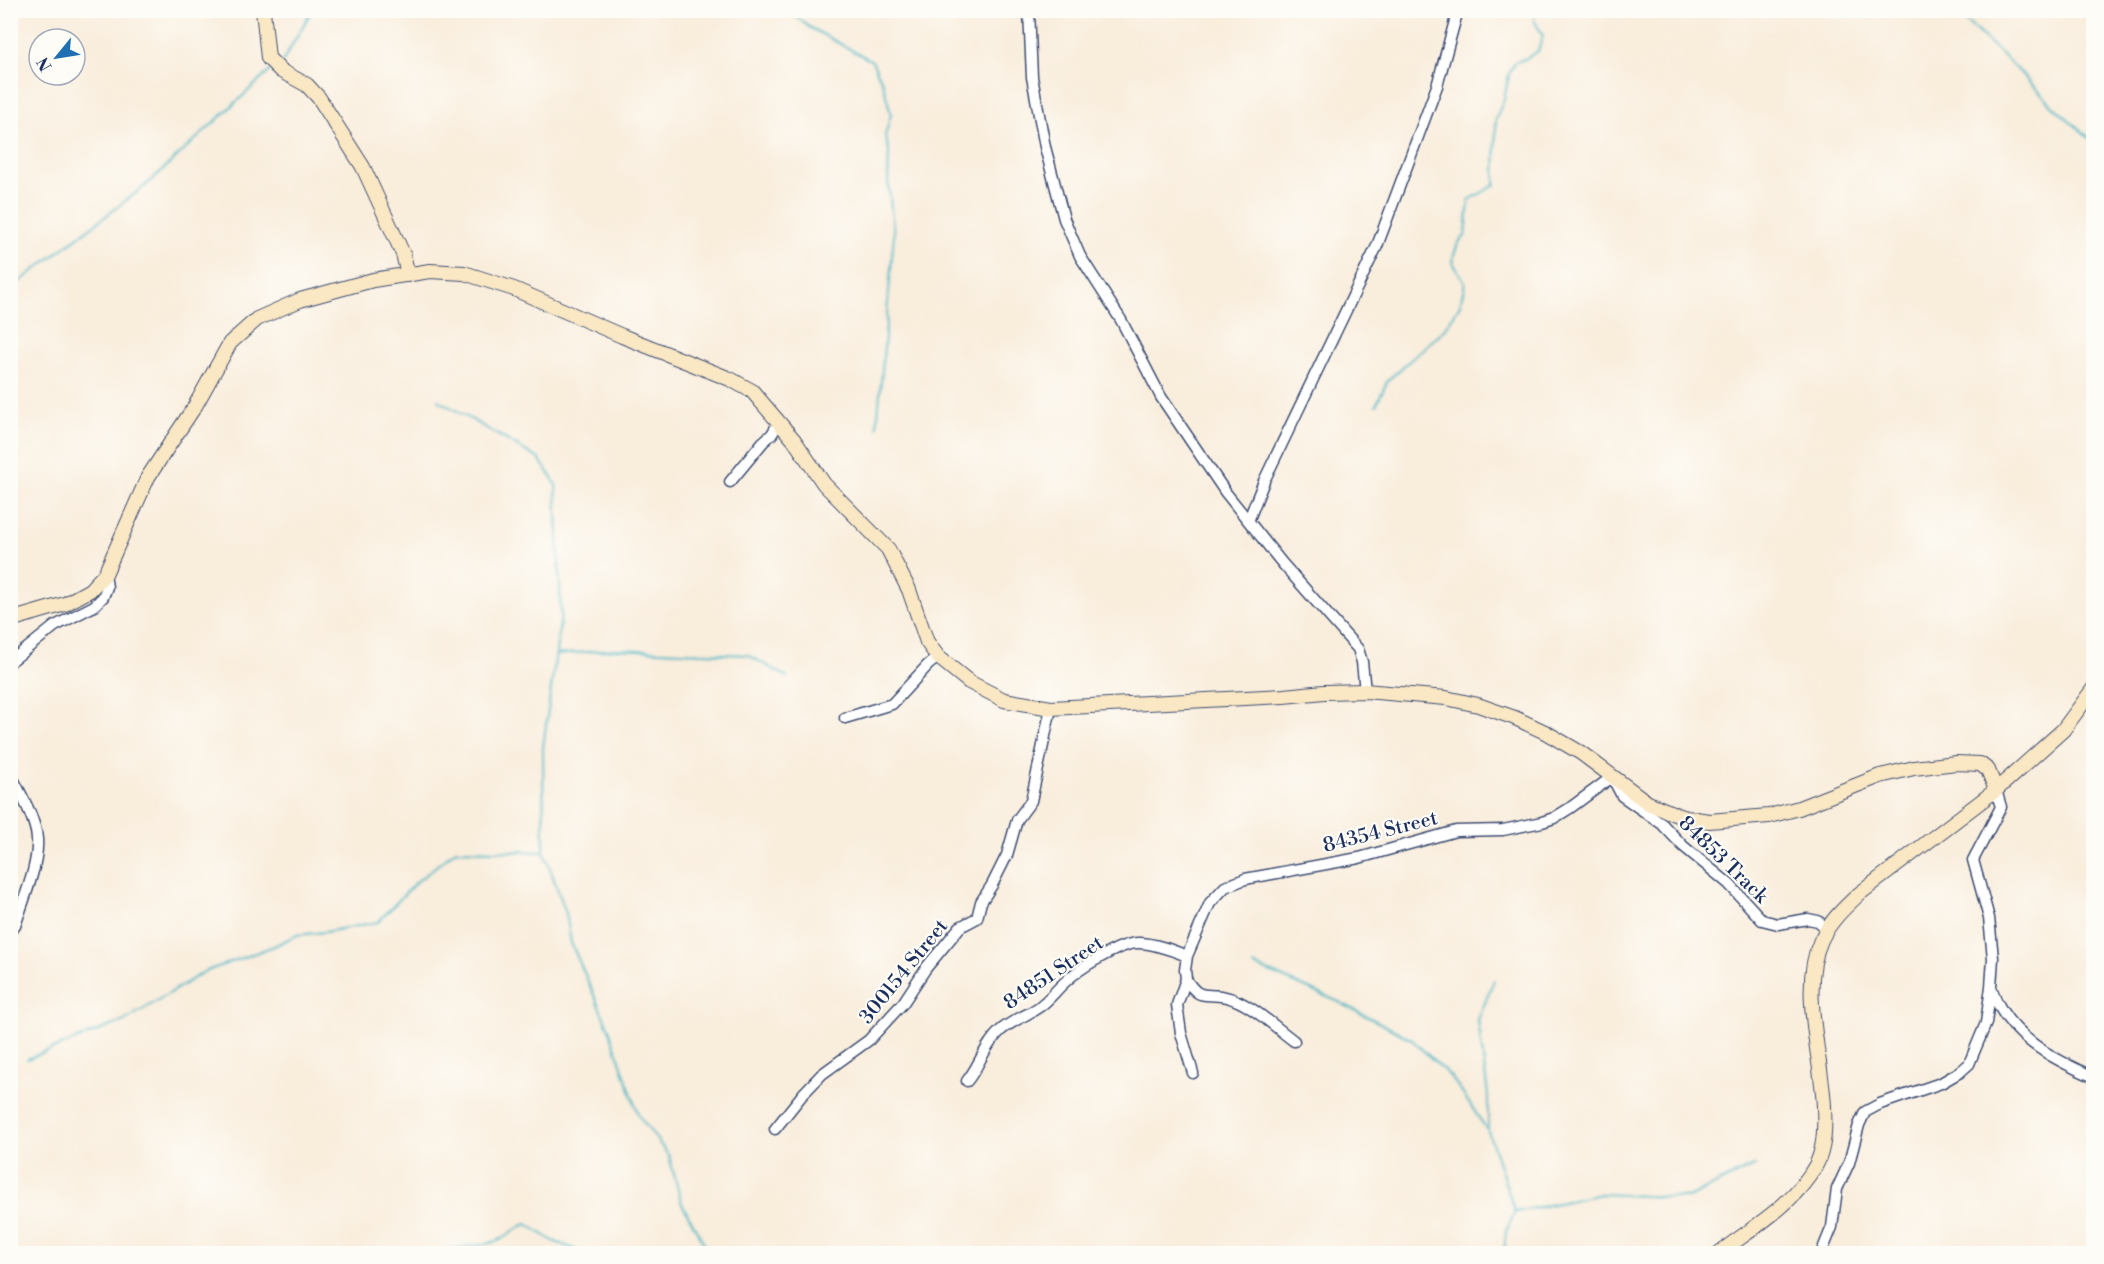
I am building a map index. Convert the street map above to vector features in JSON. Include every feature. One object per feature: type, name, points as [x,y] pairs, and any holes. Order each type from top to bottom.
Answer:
[{"type":"street","points":[[263,10],[268,58],[280,70],[307,86],[319,98],[367,176],[403,254],[408,274]]},
{"type":"street","points":[[1029,10],[1032,77],[1045,147],[1065,219],[1080,256],[1121,320],[1161,397],[1226,492],[1282,563],[1358,649],[1362,662],[1365,691]]},
{"type":"street","points":[[1249,519],[1264,481],[1377,246],[1437,86],[1458,10]]},
{"type":"street","points":[[10,620],[65,604],[90,590],[105,574],[148,477],[195,406],[230,343],[257,319],[300,300],[373,280],[430,271],[464,273],[514,289],[622,336],[730,379],[752,391],[794,440],[824,484],[888,549],[909,590],[927,642],[938,657],[969,682],[1004,700],[1051,708],[1324,692],[1365,691],[1446,698],[1478,705],[1545,732],[1581,753],[1648,803],[1682,817],[1709,821],[1769,816],[1799,808],[1880,776],[1914,768],[1970,763],[2012,775]]},
{"type":"street","points":[[730,482],[772,434],[779,422]]},
{"type":"street","points":[[10,662],[55,626],[94,606],[104,597],[107,587],[105,574]]},
{"type":"street","points":[[845,718],[892,704],[928,664],[938,657]]},
{"type":"street","points":[[1718,1254],[1796,1193],[1817,1163],[1825,1125],[1812,1000],[1813,972],[1820,941],[1827,929],[1839,913],[1859,894],[1996,790],[2063,729],[2094,688]]},
{"type":"street","name":"300154 Street","points":[[775,1129],[822,1074],[857,1051],[869,1040],[903,1003],[926,968],[960,927],[976,918],[981,902],[1007,855],[1017,820],[1031,801],[1051,708]]},
{"type":"street","points":[[1821,1254],[1833,1227],[1838,1189],[1865,1112],[1880,1104],[1952,1078],[1969,1064],[1986,1023],[1992,958],[1989,918],[1973,860],[2001,807],[1988,770]]},
{"type":"street","points":[[10,773],[32,819],[37,837],[36,857],[15,926],[10,930]]},
{"type":"street","name":"84853 Track","points":[[1612,777],[1622,796],[1662,824],[1683,846],[1729,884],[1762,920],[1778,924],[1808,919],[1818,921],[1827,929]]},
{"type":"street","name":"84354 Street","points":[[1187,956],[1210,903],[1217,893],[1232,883],[1359,858],[1456,831],[1503,830],[1542,822],[1570,808],[1612,777]]},
{"type":"street","name":"84851 Street","points":[[967,1081],[974,1073],[986,1047],[1000,1032],[1053,996],[1066,980],[1103,957],[1126,945],[1138,943],[1158,946],[1187,956]]},
{"type":"street","points":[[1187,956],[1186,979],[1177,1005],[1180,1033],[1193,1073]]},
{"type":"street","points":[[1186,979],[1197,994],[1233,999],[1245,1005],[1294,1041]]},
{"type":"street","points":[[1991,987],[2004,1016],[2020,1033],[2058,1061],[2094,1077]]},
{"type":"waterway","points":[[283,61],[312,10]]},
{"type":"waterway","points":[[788,10],[809,27],[872,61],[883,84],[891,114],[885,136],[889,150],[888,181],[894,234],[877,427]]},
{"type":"waterway","points":[[1376,405],[1388,380],[1445,329],[1460,305],[1465,283],[1452,261],[1458,243],[1466,235],[1469,200],[1495,185],[1496,119],[1504,99],[1509,74],[1515,62],[1538,51],[1543,36],[1534,20],[1534,10]]},
{"type":"waterway","points":[[1954,10],[2051,104],[2094,142]]},
{"type":"waterway","points":[[10,289],[145,186],[270,71]]},
{"type":"waterway","points":[[438,400],[539,459],[556,484],[561,616],[543,747],[544,852],[566,913],[571,943],[609,1029],[639,1116],[669,1156],[682,1204],[710,1254]]},
{"type":"waterway","points":[[556,655],[616,649],[748,655],[787,677]]},
{"type":"waterway","points":[[27,1059],[124,1021],[204,972],[297,935],[378,922],[415,883],[456,850],[543,852]]},
{"type":"waterway","points":[[1253,965],[1339,1002],[1411,1039],[1452,1078],[1488,1131],[1515,1212]]},
{"type":"waterway","points":[[1488,1129],[1488,1095],[1478,1020],[1494,980]]},
{"type":"waterway","points":[[1504,1254],[1506,1231],[1515,1212],[1601,1194],[1688,1198],[1755,1165]]},
{"type":"waterway","points":[[427,1254],[494,1242],[527,1224],[553,1241],[587,1254]]}]
